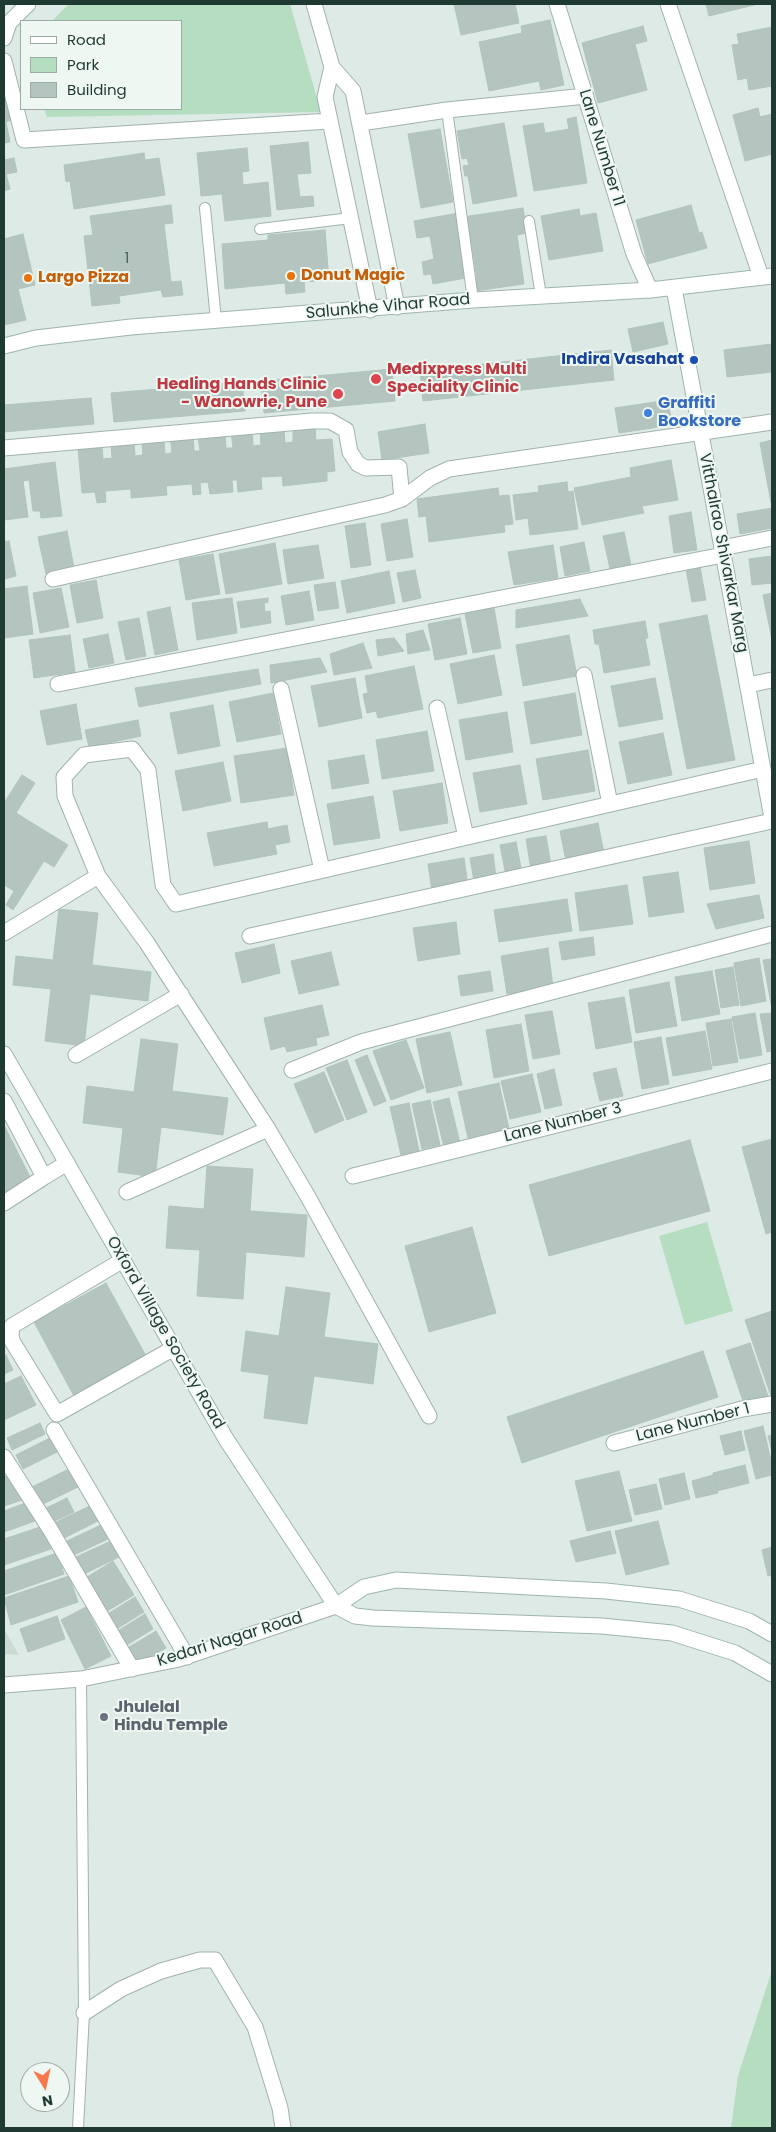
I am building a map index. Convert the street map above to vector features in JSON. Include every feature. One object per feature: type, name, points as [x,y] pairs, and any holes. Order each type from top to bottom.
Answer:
[{"type":"street","points":[[4,38],[9,23],[28,4]]},
{"type":"street","points":[[314,4],[332,67],[354,91],[397,307]]},
{"type":"street","name":"Lane Number 11","points":[[558,4],[634,254],[650,290]]},
{"type":"street","points":[[668,4],[767,276]]},
{"type":"street","points":[[4,61],[24,140],[330,121]]},
{"type":"street","points":[[332,67],[325,97],[370,310]]},
{"type":"street","points":[[360,123],[447,110],[586,96]]},
{"type":"street","name":"Salunkhe Vihar Road","points":[[4,346],[36,338],[74,333],[473,300],[650,290],[767,276]]},
{"type":"street","name":"Vitthalrao Shivarkar Marg","points":[[674,288],[772,820]]},
{"type":"street","points":[[4,448],[312,420],[330,421],[346,430],[350,452],[358,464],[366,468],[399,467],[402,498]]},
{"type":"street","points":[[53,579],[362,510],[402,498],[430,478],[449,469],[772,422]]},
{"type":"street","points":[[58,684],[723,552],[772,538]]},
{"type":"street","points":[[584,675],[610,804]]},
{"type":"street","points":[[748,685],[772,680]]},
{"type":"street","points":[[281,690],[322,870]]},
{"type":"street","points":[[437,708],[466,837]]},
{"type":"street","points":[[429,1416],[307,1195],[268,1129],[147,942],[98,876],[65,796],[64,777],[84,755],[132,749],[148,770],[163,885],[176,904],[763,769]]},
{"type":"street","points":[[250,936],[772,820]]},
{"type":"street","points":[[4,933],[98,876]]},
{"type":"street","points":[[292,1070],[361,1042],[772,934]]},
{"type":"street","points":[[76,1055],[181,994]]},
{"type":"street","name":"Oxford Village Society Road","points":[[4,1054],[226,1439],[336,1606]]},
{"type":"street","name":"Lane Number 3","points":[[353,1176],[772,1071]]},
{"type":"street","points":[[4,1101],[44,1177]]},
{"type":"street","points":[[127,1192],[268,1129]]},
{"type":"street","points":[[4,1203],[67,1163]]},
{"type":"street","points":[[122,1260],[12,1326],[12,1340],[57,1414],[174,1348]]},
{"type":"street","name":"Lane Number 1","points":[[614,1443],[772,1404]]},
{"type":"street","points":[[54,1430],[186,1657]]},
{"type":"street","points":[[4,1457],[50,1529],[132,1669]]},
{"type":"street","name":"Kedari Nagar Road","points":[[4,1684],[81,1679],[186,1657],[336,1606],[364,1588],[379,1582],[396,1580],[606,1591],[679,1599],[749,1621],[772,1634]]},
{"type":"street","points":[[336,1606],[355,1616],[373,1618],[602,1626],[672,1633],[735,1652],[772,1674]]},
{"type":"street","points":[[84,2013],[121,1988],[161,1971],[200,1960],[215,1960],[255,2027],[280,2108],[283,2128]]},
{"type":"lane","points":[[447,110],[473,300]]},
{"type":"lane","points":[[204,208],[216,320]]},
{"type":"lane","points":[[260,229],[351,218]]},
{"type":"lane","points":[[529,221],[541,296]]},
{"type":"lane","points":[[78,2128],[84,2013],[81,1679]]},
{"type":"shaded area","points":[[4,1629],[19,1655],[4,1654]]},
{"type":"green space","points":[[69,4],[290,4],[321,112],[47,117],[44,110],[182,110],[182,20],[53,20]]},
{"type":"green space","points":[[707,1222],[733,1311],[685,1325],[659,1236]]},
{"type":"green space","points":[[772,1970],[772,2128],[731,2128],[738,2076]]},
{"type":"building","points":[[454,4],[515,4],[519,23],[461,35]]},
{"type":"building","points":[[706,4],[758,4],[709,16]]},
{"type":"building","points":[[550,20],[564,85],[541,90],[539,81],[489,91],[479,42],[522,33],[521,26]]},
{"type":"building","points":[[643,26],[647,41],[635,44],[647,90],[598,103],[582,43]]},
{"type":"building","points":[[772,27],[772,86],[749,90],[747,78],[738,80],[732,45],[739,44],[737,34]]},
{"type":"building","points":[[4,93],[11,120],[6,122],[10,142],[4,143]]},
{"type":"building","points":[[758,108],[760,117],[772,114],[772,154],[745,161],[733,115]]},
{"type":"building","points":[[576,117],[587,183],[534,191],[523,126],[543,123],[545,133],[569,129],[567,119]]},
{"type":"building","points":[[504,123],[517,196],[473,204],[468,176],[465,176],[463,166],[469,165],[467,158],[462,159],[457,131]]},
{"type":"building","points":[[440,129],[453,202],[421,208],[408,134]]},
{"type":"building","points":[[308,142],[311,173],[297,174],[300,197],[313,196],[314,206],[277,210],[270,146]]},
{"type":"building","points":[[247,148],[249,171],[242,172],[243,185],[268,182],[271,216],[225,221],[222,194],[201,196],[197,153]]},
{"type":"building","points":[[144,153],[145,160],[159,158],[165,195],[74,209],[70,181],[66,182],[64,165]]},
{"type":"building","points":[[14,158],[17,172],[6,174],[10,189],[4,191],[4,160]]},
{"type":"building","points":[[171,205],[173,223],[164,224],[171,282],[181,281],[183,295],[163,297],[161,290],[119,296],[120,303],[92,306],[84,236],[93,235],[90,216]]},
{"type":"building","points":[[691,205],[699,233],[702,232],[707,248],[648,264],[636,220]]},
{"type":"building","points":[[523,208],[527,233],[517,235],[524,284],[474,291],[472,280],[477,279],[468,221],[463,221],[463,217]]},
{"type":"building","points":[[579,209],[580,216],[596,213],[603,251],[549,260],[541,216]]},
{"type":"building","points":[[459,213],[462,228],[457,229],[466,278],[433,284],[431,274],[424,275],[422,262],[434,259],[430,236],[417,238],[414,221]]},
{"type":"building","points":[[325,230],[329,280],[304,282],[305,292],[286,294],[285,283],[225,289],[222,244],[268,240],[268,235]]},
{"type":"building","points":[[23,234],[35,285],[18,289],[26,320],[4,325],[4,239]]},
{"type":"building","points":[[663,322],[668,344],[633,352],[628,329]]},
{"type":"building","points":[[772,344],[772,372],[727,377],[724,350]]},
{"type":"building","points":[[611,350],[614,380],[423,401],[420,371]]},
{"type":"building","points":[[392,369],[395,401],[264,413],[261,381]]},
{"type":"building","points":[[242,382],[245,411],[114,422],[111,393]]},
{"type":"building","points":[[91,398],[94,424],[4,432],[4,405]]},
{"type":"building","points":[[668,400],[672,425],[619,433],[615,408]]},
{"type":"building","points":[[425,424],[429,453],[382,460],[378,432]]},
{"type":"building","points":[[315,427],[316,440],[332,439],[335,471],[327,472],[327,481],[283,486],[282,476],[261,477],[262,489],[238,492],[237,480],[232,480],[233,492],[210,494],[208,482],[200,483],[201,494],[193,495],[192,484],[166,486],[167,495],[131,498],[131,489],[105,491],[106,502],[97,503],[95,492],[82,493],[78,449],[102,447],[103,459],[112,458],[111,443],[134,441],[135,456],[143,455],[142,443],[164,441],[165,454],[172,453],[170,435],[193,433],[194,451],[200,451],[198,436],[225,433],[226,448],[233,448],[231,430],[252,428],[253,446],[261,445],[260,431],[284,429],[285,443],[293,442],[293,429]]},
{"type":"building","points":[[772,440],[772,503],[771,503],[760,443]]},
{"type":"building","points":[[671,460],[678,500],[642,506],[644,513],[582,525],[574,488],[631,477],[630,468]]},
{"type":"building","points":[[55,462],[62,516],[41,518],[40,511],[33,511],[29,480],[23,481],[28,517],[4,520],[4,469]]},
{"type":"building","points":[[567,482],[568,492],[573,491],[578,529],[530,535],[528,518],[516,520],[513,495],[539,492],[538,486]]},
{"type":"building","points":[[498,488],[499,496],[509,495],[513,524],[504,525],[505,532],[429,542],[426,516],[419,517],[417,499]]},
{"type":"building","points":[[772,508],[772,528],[740,534],[737,514]]},
{"type":"building","points":[[691,512],[697,550],[674,553],[669,516]]},
{"type":"building","points":[[407,519],[413,557],[387,561],[381,524]]},
{"type":"building","points":[[365,523],[371,565],[351,568],[345,526]]},
{"type":"building","points":[[67,531],[74,568],[46,574],[38,537]]},
{"type":"building","points":[[624,532],[631,565],[610,569],[603,536]]},
{"type":"building","points":[[9,541],[16,576],[4,579],[4,542]]},
{"type":"building","points":[[584,542],[590,571],[565,576],[560,547]]},
{"type":"building","points":[[275,543],[282,584],[226,594],[219,554]]},
{"type":"building","points":[[318,545],[324,578],[288,584],[283,550]]},
{"type":"building","points":[[553,545],[558,578],[514,585],[508,552]]},
{"type":"building","points":[[213,554],[220,594],[186,600],[179,560]]},
{"type":"building","points":[[772,556],[772,583],[752,585],[749,559]]},
{"type":"building","points":[[700,567],[706,600],[692,602],[686,569]]},
{"type":"building","points":[[415,570],[421,598],[403,602],[397,573]]},
{"type":"building","points":[[389,571],[395,603],[347,613],[341,581]]},
{"type":"building","points":[[96,580],[103,618],[77,623],[70,585]]},
{"type":"building","points":[[335,582],[339,608],[318,611],[314,585]]},
{"type":"building","points":[[27,586],[33,634],[4,638],[4,589]]},
{"type":"building","points":[[61,588],[69,627],[40,633],[33,593]]},
{"type":"building","points":[[309,591],[314,620],[286,625],[281,596]]},
{"type":"building","points":[[772,593],[772,640],[763,595]]},
{"type":"building","points":[[232,598],[237,633],[197,640],[192,603]]},
{"type":"building","points":[[268,598],[268,602],[264,603],[265,612],[270,611],[271,623],[241,628],[237,602]]},
{"type":"building","points":[[580,599],[588,616],[516,628],[516,610]]},
{"type":"building","points":[[170,607],[178,650],[155,655],[147,612]]},
{"type":"building","points":[[494,608],[501,648],[473,653],[465,614]]},
{"type":"building","points":[[707,615],[735,760],[687,769],[659,624]]},
{"type":"building","points":[[139,618],[146,656],[126,660],[118,622]]},
{"type":"building","points":[[460,618],[467,654],[435,660],[428,624]]},
{"type":"building","points":[[645,621],[648,638],[645,638],[650,665],[604,673],[599,644],[595,644],[593,630]]},
{"type":"building","points":[[423,630],[430,650],[408,654],[406,634]]},
{"type":"building","points":[[108,634],[114,663],[89,668],[83,639]]},
{"type":"building","points":[[70,635],[75,672],[34,678],[29,640]]},
{"type":"building","points":[[569,635],[577,676],[523,686],[516,645]]},
{"type":"building","points":[[394,638],[404,651],[378,656],[376,640]]},
{"type":"building","points":[[363,643],[372,668],[334,675],[330,654]]},
{"type":"building","points":[[494,655],[502,695],[458,704],[450,664]]},
{"type":"building","points":[[320,658],[327,672],[271,683],[270,665]]},
{"type":"building","points":[[414,666],[423,709],[378,718],[376,711],[367,713],[363,694],[368,693],[365,676]]},
{"type":"building","points":[[258,669],[261,684],[139,707],[135,688]]},
{"type":"building","points":[[355,678],[362,718],[319,727],[311,686]]},
{"type":"building","points":[[655,678],[663,719],[619,727],[611,686]]},
{"type":"building","points":[[273,693],[281,734],[237,742],[229,702]]},
{"type":"building","points":[[575,693],[582,735],[531,744],[524,702]]},
{"type":"building","points":[[76,704],[82,739],[47,745],[40,711]]},
{"type":"building","points":[[213,705],[220,746],[178,754],[170,713]]},
{"type":"building","points":[[507,712],[513,752],[466,760],[459,720]]},
{"type":"building","points":[[138,720],[141,736],[89,747],[85,730]]},
{"type":"building","points":[[427,731],[434,771],[382,779],[376,740]]},
{"type":"building","points":[[663,733],[672,775],[628,784],[619,742]]},
{"type":"building","points":[[287,748],[294,795],[241,803],[234,756]]},
{"type":"building","points":[[588,750],[595,791],[543,800],[536,759]]},
{"type":"building","points":[[364,755],[369,783],[332,789],[328,761]]},
{"type":"building","points":[[223,762],[231,801],[183,811],[175,771]]},
{"type":"building","points":[[520,765],[527,804],[480,812],[473,773]]},
{"type":"building","points":[[22,775],[35,783],[16,813],[68,845],[54,867],[44,861],[13,910],[6,905],[14,891],[4,885],[4,803]]},
{"type":"building","points":[[442,783],[448,823],[400,831],[393,791]]},
{"type":"building","points":[[373,796],[380,838],[334,845],[327,804]]},
{"type":"building","points":[[267,822],[268,829],[287,825],[290,842],[275,845],[277,854],[214,866],[207,833]]},
{"type":"building","points":[[598,823],[604,853],[566,861],[560,831]]},
{"type":"building","points":[[546,836],[551,865],[531,869],[526,839]]},
{"type":"building","points":[[749,841],[755,883],[710,890],[704,848]]},
{"type":"building","points":[[516,842],[522,873],[506,876],[500,845]]},
{"type":"building","points":[[493,854],[496,877],[474,881],[470,858]]},
{"type":"building","points":[[464,858],[468,886],[432,891],[428,864]]},
{"type":"building","points":[[678,872],[684,912],[649,917],[643,877]]},
{"type":"building","points":[[627,885],[633,924],[580,931],[575,893]]},
{"type":"building","points":[[759,895],[764,918],[716,929],[707,904]]},
{"type":"building","points":[[567,899],[572,931],[499,942],[494,910]]},
{"type":"building","points":[[59,909],[98,913],[92,965],[151,972],[148,1001],[90,994],[84,1046],[45,1041],[51,989],[13,985],[16,956],[53,960]]},
{"type":"building","points":[[456,922],[460,954],[418,961],[413,928]]},
{"type":"building","points":[[593,937],[595,955],[562,960],[559,942]]},
{"type":"building","points":[[274,944],[280,973],[242,983],[235,953]]},
{"type":"building","points":[[548,948],[553,987],[507,994],[501,956]]},
{"type":"building","points":[[331,952],[339,985],[299,994],[291,961]]},
{"type":"building","points":[[759,958],[766,1001],[741,1006],[734,963]]},
{"type":"building","points":[[772,959],[772,1004],[771,1004],[763,960]]},
{"type":"building","points":[[733,967],[739,1005],[721,1008],[715,970]]},
{"type":"building","points":[[490,971],[493,991],[461,996],[458,976]]},
{"type":"building","points":[[712,971],[720,1014],[682,1021],[675,977]]},
{"type":"building","points":[[669,982],[677,1026],[636,1033],[629,990]]},
{"type":"building","points":[[624,997],[632,1042],[596,1049],[588,1003]]},
{"type":"building","points":[[322,1005],[329,1035],[316,1038],[317,1045],[287,1052],[285,1046],[271,1050],[264,1018]]},
{"type":"building","points":[[552,1011],[560,1054],[533,1059],[525,1015]]},
{"type":"building","points":[[755,1013],[762,1055],[740,1059],[732,1017]]},
{"type":"building","points":[[772,1013],[772,1051],[767,1052],[760,1014]]},
{"type":"building","points":[[731,1019],[738,1062],[713,1066],[706,1023]]},
{"type":"building","points":[[521,1024],[529,1071],[494,1078],[486,1030]]},
{"type":"building","points":[[705,1031],[712,1069],[673,1076],[666,1038]]},
{"type":"building","points":[[450,1032],[462,1085],[427,1093],[416,1039]]},
{"type":"building","points":[[661,1037],[669,1084],[642,1089],[634,1042]]},
{"type":"building","points":[[141,1039],[178,1044],[172,1091],[228,1098],[223,1135],[161,1127],[155,1177],[118,1172],[123,1128],[83,1123],[87,1086],[134,1092]]},
{"type":"building","points":[[406,1040],[424,1088],[391,1100],[373,1051]]},
{"type":"building","points":[[367,1055],[386,1101],[374,1106],[355,1060]]},
{"type":"building","points":[[347,1060],[367,1112],[347,1120],[326,1068]]},
{"type":"building","points":[[616,1068],[623,1096],[600,1101],[593,1073]]},
{"type":"building","points":[[554,1069],[562,1105],[545,1109],[537,1074]]},
{"type":"building","points":[[324,1072],[344,1120],[315,1133],[294,1084]]},
{"type":"building","points":[[532,1074],[541,1112],[510,1119],[501,1081]]},
{"type":"building","points":[[499,1083],[509,1129],[468,1138],[458,1092]]},
{"type":"building","points":[[449,1098],[460,1143],[444,1147],[433,1102]]},
{"type":"building","points":[[430,1100],[440,1145],[422,1149],[412,1104]]},
{"type":"building","points":[[409,1103],[419,1151],[401,1155],[390,1107]]},
{"type":"building","points":[[4,1125],[32,1181],[4,1198]]},
{"type":"building","points":[[772,1139],[772,1232],[766,1234],[742,1147]]},
{"type":"building","points":[[690,1140],[710,1211],[549,1256],[529,1185]]},
{"type":"building","points":[[207,1166],[253,1169],[250,1211],[307,1215],[304,1257],[246,1252],[243,1299],[197,1296],[200,1250],[166,1248],[169,1206],[204,1209]]},
{"type":"building","points":[[472,1227],[496,1313],[429,1332],[405,1246]]},
{"type":"building","points":[[106,1283],[146,1356],[74,1396],[34,1322]]},
{"type":"building","points":[[286,1287],[330,1293],[324,1337],[378,1344],[373,1384],[314,1376],[307,1424],[264,1418],[269,1375],[241,1371],[246,1331],[279,1336]]},
{"type":"building","points":[[772,1311],[772,1399],[745,1320]]},
{"type":"building","points":[[750,1343],[769,1399],[745,1407],[726,1351]]},
{"type":"building","points":[[703,1351],[718,1397],[522,1463],[507,1417]]},
{"type":"building","points":[[6,1355],[13,1370],[4,1374],[4,1356]]},
{"type":"building","points":[[21,1376],[36,1405],[4,1420],[4,1384]]},
{"type":"building","points":[[40,1423],[45,1434],[12,1450],[7,1438]]},
{"type":"building","points":[[763,1426],[772,1465],[772,1475],[756,1479],[744,1431]]},
{"type":"building","points":[[741,1431],[745,1450],[725,1455],[720,1436]]},
{"type":"building","points":[[772,1435],[772,1452],[768,1436]]},
{"type":"building","points":[[50,1438],[57,1452],[23,1469],[16,1455]]},
{"type":"building","points":[[745,1465],[749,1483],[717,1491],[713,1473]]},
{"type":"building","points":[[71,1468],[80,1486],[41,1505],[32,1487]]},
{"type":"building","points":[[619,1471],[632,1521],[587,1531],[575,1481]]},
{"type":"building","points":[[684,1473],[690,1499],[665,1505],[659,1479]]},
{"type":"building","points":[[13,1474],[22,1500],[4,1506],[4,1477]]},
{"type":"building","points":[[713,1475],[718,1493],[696,1498],[692,1481]]},
{"type":"building","points":[[656,1484],[662,1509],[635,1515],[629,1490]]},
{"type":"building","points":[[67,1498],[74,1512],[48,1524],[42,1510]]},
{"type":"building","points":[[28,1502],[35,1521],[4,1532],[4,1511]]},
{"type":"building","points":[[90,1506],[98,1521],[60,1540],[52,1524]]},
{"type":"building","points":[[658,1521],[669,1564],[626,1575],[615,1531]]},
{"type":"building","points":[[103,1524],[110,1538],[74,1555],[67,1541]]},
{"type":"building","points":[[43,1526],[51,1549],[4,1565],[4,1539]]},
{"type":"building","points":[[610,1531],[616,1553],[576,1562],[570,1541]]},
{"type":"building","points":[[111,1541],[119,1557],[84,1574],[76,1557]]},
{"type":"building","points":[[772,1547],[772,1575],[768,1576],[762,1550]]},
{"type":"building","points":[[57,1553],[64,1574],[4,1595],[4,1571]]},
{"type":"building","points":[[113,1561],[134,1595],[104,1613],[84,1579]]},
{"type":"building","points":[[69,1576],[78,1602],[11,1625],[4,1598]]},
{"type":"building","points":[[135,1597],[144,1612],[115,1630],[106,1615]]},
{"type":"building","points":[[86,1607],[111,1656],[85,1669],[61,1620]]},
{"type":"building","points":[[145,1614],[153,1629],[125,1646],[116,1632]]},
{"type":"building","points":[[57,1616],[65,1639],[28,1652],[20,1629]]},
{"type":"building","points":[[156,1631],[166,1648],[136,1666],[126,1649]]},
{"type":"place","name":"Donut Magic","points":[[291,276]]},
{"type":"place","name":"Largo Pizza","points":[[28,278]]},
{"type":"place","name":"Indira Vasahat","points":[[694,360]]},
{"type":"place","name":"Medixpress Multi Speciality Clinic","points":[[376,379]]},
{"type":"place","name":"Healing Hands Clinic - Wanowrie, Pune","points":[[338,394]]},
{"type":"place","name":"Graffiti Bookstore","points":[[648,413]]},
{"type":"place","name":"Jhulelal Hindu Temple","points":[[104,1717]]}]
